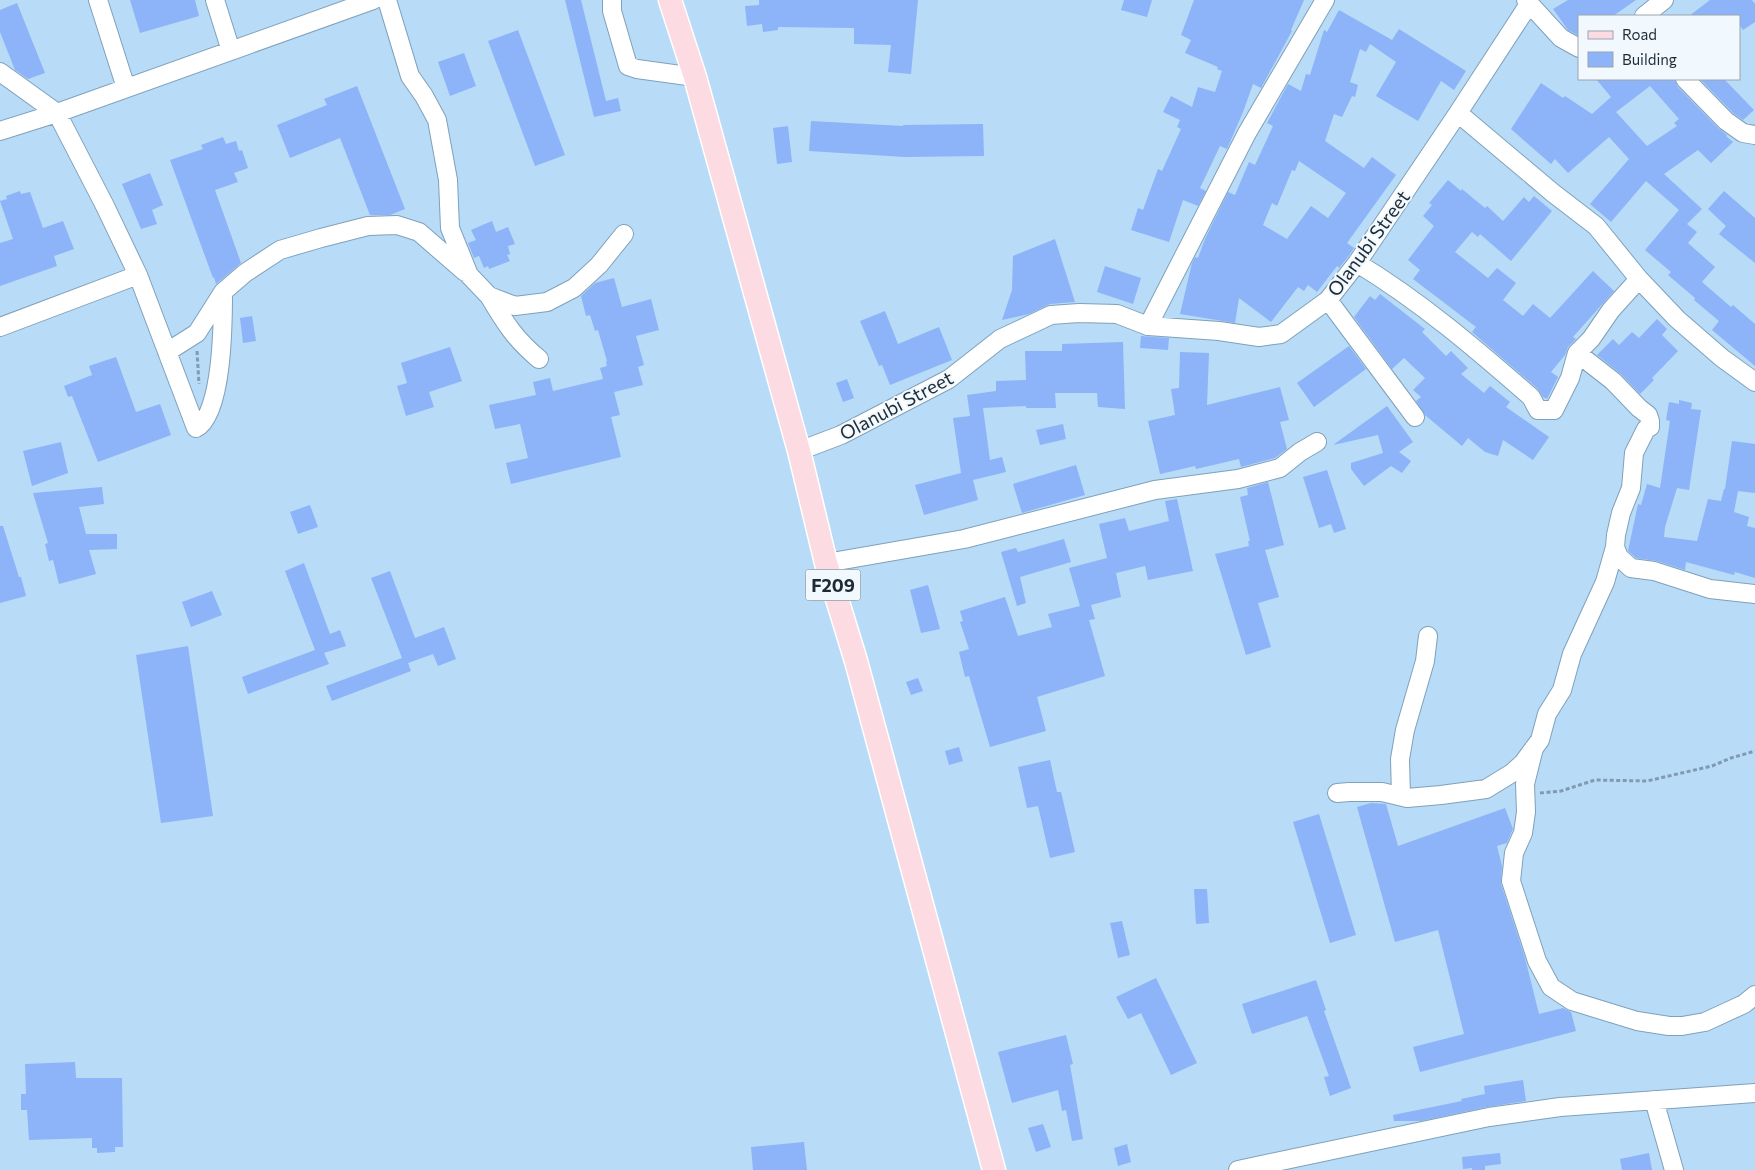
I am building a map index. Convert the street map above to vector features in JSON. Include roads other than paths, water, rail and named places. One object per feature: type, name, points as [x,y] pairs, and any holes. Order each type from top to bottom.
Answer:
[{"type":"main road","name":"F209","points":[[670,0],[695,77],[799,451],[826,563],[856,661],[994,1170]]},
{"type":"street","points":[[98,0],[126,88]]},
{"type":"street","points":[[215,0],[231,51]]},
{"type":"street","points":[[0,131],[57,113],[373,0]]},
{"type":"street","points":[[387,0],[410,76],[424,96],[436,120],[448,180],[450,228],[469,275]]},
{"type":"street","points":[[612,0],[612,11],[628,66],[636,69],[695,77]]},
{"type":"street","points":[[1148,326],[1247,133],[1325,0]]},
{"type":"street","points":[[1645,15],[1664,0]]},
{"type":"street","points":[[1527,2],[1561,38],[1578,47]]},
{"type":"street","name":"Olanubi Street","points":[[799,451],[842,436],[949,379],[1000,340],[1052,315],[1078,313],[1117,314],[1148,326],[1260,336],[1281,334],[1328,300],[1357,263],[1458,113],[1527,2]]},
{"type":"street","points":[[0,72],[57,113],[138,275],[196,428],[205,421],[209,411],[221,358],[223,292]]},
{"type":"street","points":[[1687,80],[1726,121],[1743,133],[1755,135]]},
{"type":"street","points":[[1458,113],[1553,193],[1596,226],[1639,279],[1677,319],[1722,358],[1755,382]]},
{"type":"street","points":[[167,352],[197,333],[223,292],[245,273],[280,250],[368,226],[397,225],[419,232],[469,275],[490,296],[508,326],[523,346],[539,359]]},
{"type":"street","points":[[490,296],[515,306],[548,302],[574,288],[599,264],[624,234]]},
{"type":"street","points":[[1357,263],[1386,280],[1444,324],[1531,397],[1538,410],[1554,410],[1570,378],[1577,353],[1591,339],[1610,310],[1639,279]]},
{"type":"street","points":[[0,327],[138,275]]},
{"type":"street","points":[[1328,300],[1415,417]]},
{"type":"street","points":[[1337,794],[1382,792],[1406,798],[1486,789],[1512,773],[1540,740],[1546,714],[1562,690],[1572,654],[1604,582],[1615,547],[1621,513],[1631,488],[1634,453],[1646,429],[1650,427],[1648,415],[1613,381],[1577,353]]},
{"type":"street","points":[[826,563],[964,539],[1155,490],[1255,475],[1280,468],[1300,452],[1317,442]]},
{"type":"street","points":[[1615,547],[1619,557],[1631,568],[1654,572],[1710,589],[1755,594]]},
{"type":"street","points":[[1401,796],[1400,759],[1405,730],[1425,661],[1428,636]]},
{"type":"street","points":[[1534,748],[1525,784],[1526,812],[1523,833],[1514,853],[1511,881],[1537,961],[1551,987],[1572,1001],[1637,1021],[1669,1026],[1705,1022],[1744,1004],[1755,995]]},
{"type":"street","points":[[1238,1170],[1490,1117],[1560,1107],[1755,1093]]},
{"type":"street","points":[[1654,1100],[1674,1170]]}]
